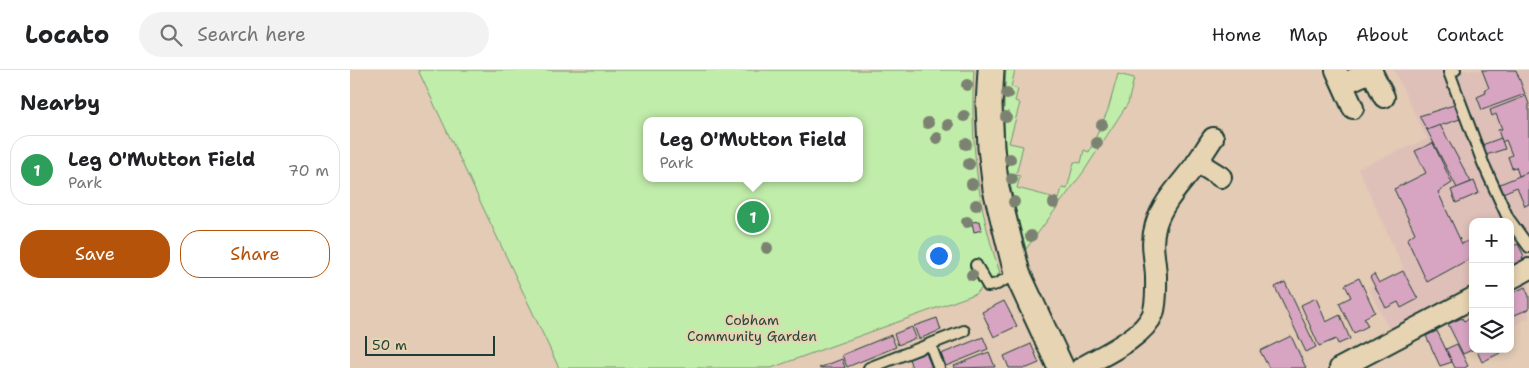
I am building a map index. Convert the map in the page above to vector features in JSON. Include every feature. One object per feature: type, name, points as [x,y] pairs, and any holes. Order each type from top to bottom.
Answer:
[{"type":"street","points":[[991,70],[989,105],[991,148],[996,189],[1017,273],[1061,368]]},
{"type":"street","points":[[1353,108],[1340,77],[1372,71],[1384,97]]},
{"type":"street","points":[[1081,368],[1125,342],[1145,327],[1150,320],[1154,312],[1156,292],[1152,243],[1157,221],[1168,200],[1197,162],[1212,138]]},
{"type":"street","points":[[1197,162],[1221,178]]},
{"type":"street","points":[[1514,277],[1529,269]]},
{"type":"street","points":[[1340,368],[1469,300]]},
{"type":"lane","points":[[1455,70],[1449,72],[1483,163],[1508,218],[1529,247]]},
{"type":"lane","points":[[976,265],[988,286],[998,284],[1017,273]]},
{"type":"lane","points":[[869,368],[964,331]]},
{"type":"lane","points":[[930,344],[939,368]]},
{"type":"shaded area","points":[[1394,70],[1529,70],[1529,318],[1514,326],[1514,218],[1469,218],[1469,314],[1399,349],[1368,287],[1404,270],[1358,168],[1427,139]]},
{"type":"green space","name":"Cobham Community Garden","points":[[418,70],[974,70],[973,122],[977,173],[986,223],[1000,273],[975,294],[771,368],[559,368]]},
{"type":"green space","points":[[1006,70],[1015,70],[1011,87],[1018,89],[1015,101],[1020,103],[1009,143],[1023,146],[1016,175],[1020,176],[1017,188],[1059,199],[1062,188],[1067,189],[1074,162],[1081,163],[1084,150],[1089,152],[1108,110],[1118,74],[1134,78],[1128,103],[1084,171],[1026,249],[1014,203],[1004,140]]},
{"type":"building","points":[[1482,70],[1516,70],[1525,94],[1482,110],[1477,97],[1486,93],[1485,90],[1489,88]]},
{"type":"building","points":[[1526,96],[1529,104],[1529,172],[1519,176],[1516,167],[1512,168],[1508,157],[1512,155],[1506,140],[1502,142],[1498,130],[1502,129],[1496,114],[1492,116],[1490,110]]},
{"type":"building","points":[[1457,104],[1463,118],[1427,130],[1419,116]]},
{"type":"building","points":[[1440,125],[1471,182],[1457,188],[1427,130]]},
{"type":"building","points":[[1501,138],[1505,149],[1486,155],[1482,145]]},
{"type":"building","points":[[1433,143],[1452,183],[1438,192],[1462,244],[1469,240],[1469,259],[1427,282],[1407,239],[1415,233],[1394,189],[1426,173],[1415,151]]},
{"type":"building","points":[[1529,172],[1529,204],[1525,206],[1517,187],[1503,193],[1500,184]]},
{"type":"building","points":[[1474,181],[1479,193],[1456,203],[1451,190]]},
{"type":"building","points":[[980,221],[982,230],[974,232],[972,222]]},
{"type":"building","points":[[1518,244],[1524,256],[1522,257],[1526,266],[1514,271],[1514,263],[1514,246]]},
{"type":"building","points":[[1403,271],[1418,299],[1401,308],[1398,302],[1386,308],[1370,277],[1374,274],[1379,283]]},
{"type":"building","points":[[1359,278],[1375,312],[1364,318],[1368,326],[1354,333],[1339,303],[1351,297],[1345,285]]},
{"type":"building","points":[[1285,282],[1316,347],[1306,352],[1275,287]]},
{"type":"building","points":[[1525,287],[1529,296],[1529,309],[1514,315],[1514,308],[1514,292]]},
{"type":"building","points":[[1316,298],[1326,322],[1340,315],[1350,339],[1338,344],[1336,339],[1319,346],[1301,305]]},
{"type":"building","points":[[1004,301],[1017,326],[994,337],[982,312]]},
{"type":"building","points":[[937,318],[941,330],[919,339],[914,326]]},
{"type":"building","points":[[1462,318],[1464,321],[1469,318],[1469,351],[1463,354],[1448,324]]},
{"type":"building","points":[[912,327],[916,338],[898,345],[894,334]]},
{"type":"building","points":[[1437,331],[1452,362],[1440,366],[1426,336]]},
{"type":"building","points":[[891,335],[896,347],[847,367],[842,355]]},
{"type":"building","points":[[1291,336],[1306,368],[1269,368],[1260,351]]},
{"type":"building","points":[[983,337],[988,349],[946,366],[941,354]]},
{"type":"building","points":[[1031,344],[1039,363],[1027,368],[1009,368],[1004,356]]},
{"type":"building","points":[[1457,344],[1468,366],[1464,368],[1455,368],[1446,349]]},
{"type":"building","points":[[989,352],[995,367],[955,368],[954,366]]},
{"type":"building","points":[[926,353],[932,368],[912,368],[909,359]]},
{"type":"building","points":[[1478,353],[1500,353],[1482,362]]},
{"type":"building","points":[[842,359],[845,368],[819,368]]},
{"type":"place","name":"Leg O'Mutton Field","points":[[753,217]]}]
